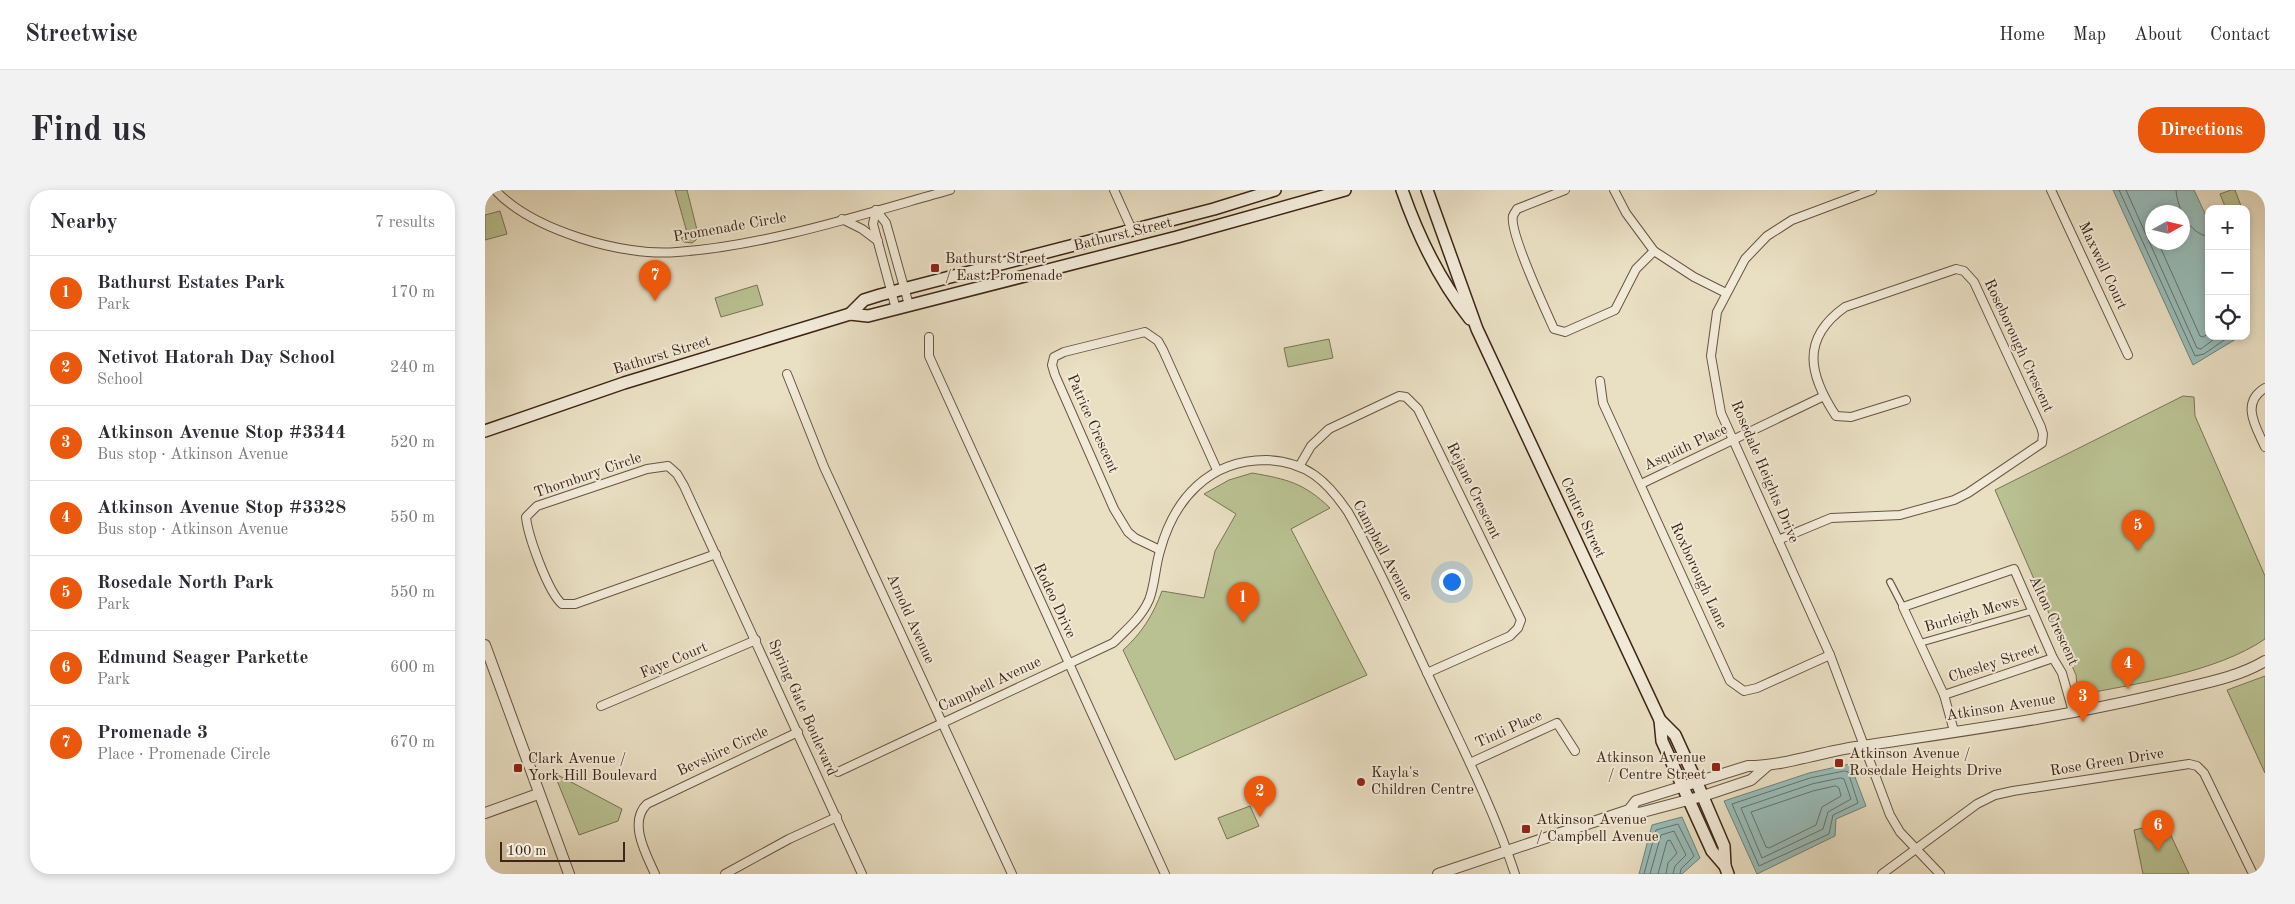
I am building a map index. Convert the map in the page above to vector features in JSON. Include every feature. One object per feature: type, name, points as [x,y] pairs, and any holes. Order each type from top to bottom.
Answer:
[{"type":"main road","name":"Bathurst Street","points":[[850,314],[864,300],[904,288],[1214,209],[1275,190]]},
{"type":"main road","name":"Bathurst Street","points":[[485,431],[624,383],[850,314],[868,316],[896,309],[1177,237],[1345,190]]},
{"type":"main road","name":"Centre Street","points":[[1402,190],[1419,234],[1450,293],[1477,329]]},
{"type":"main road","name":"Centre Street","points":[[1427,190],[1477,329],[1660,720],[1662,741],[1712,851],[1727,870]]},
{"type":"main road","name":"Centre Street","points":[[1660,720],[1675,735],[1703,796],[1724,846],[1727,870]]},
{"type":"street","name":"Promenade Circle","points":[[495,190],[508,203],[529,218],[561,232],[628,249],[675,253],[748,241],[842,219],[950,190]]},
{"type":"street","points":[[1114,190],[1132,230]]},
{"type":"street","points":[[1565,190],[1517,209],[1513,215],[1513,225],[1525,260],[1554,329],[1565,332],[1615,310],[1636,269],[1654,252]]},
{"type":"street","points":[[1614,190],[1625,213],[1654,252],[1694,277],[1726,293]]},
{"type":"street","name":"Rosedale Heights Drive","points":[[1872,190],[1807,213],[1774,232],[1745,259],[1717,312],[1711,356],[1721,413],[1830,655],[1889,815],[1901,832],[1939,874]]},
{"type":"street","name":"Maxwell Court","points":[[2051,190],[2128,354]]},
{"type":"street","points":[[876,210],[873,224],[896,309]]},
{"type":"street","points":[[876,210],[886,223],[909,305]]},
{"type":"street","points":[[842,219],[862,229],[878,241]]},
{"type":"street","name":"Roseborough Crescent","points":[[1778,540],[1831,518],[1900,515],[1954,500],[1968,493],[2042,443],[2043,434],[2041,427],[2027,394],[1974,282],[1964,271],[1956,269],[1845,307],[1830,317],[1815,341],[1814,369],[1822,397],[1836,416],[1843,418],[1906,400]]},
{"type":"street","name":"Patrice Crescent","points":[[1160,550],[1135,538],[1128,532],[1114,509],[1055,375],[1053,359],[1056,354],[1145,332],[1151,335],[1158,341],[1163,350],[1217,470]]},
{"type":"street","name":"Rodeo Drive","points":[[929,337],[929,356],[1165,874]]},
{"type":"street","name":"Arnold Avenue","points":[[787,374],[824,467],[1012,874]]},
{"type":"street","name":"Roxborough Lane","points":[[1600,381],[1603,403],[1730,681],[1744,691],[1757,688],[1830,655]]},
{"type":"street","points":[[2265,388],[2252,403],[2250,412],[2265,447]]},
{"type":"street","name":"Rejane Crescent","points":[[1300,465],[1311,446],[1329,429],[1399,396],[1406,397],[1418,409],[1521,620],[1518,628],[1510,636],[1427,674]]},
{"type":"street","name":"Asquith Place","points":[[1641,484],[1733,442],[1822,397]]},
{"type":"street","name":"Campbell Avenue","points":[[838,772],[1113,643],[1138,619],[1149,599],[1160,550],[1174,513],[1196,487],[1217,470],[1246,460],[1276,460],[1300,465],[1325,484],[1349,512],[1470,763],[1508,851],[1515,874]]},
{"type":"street","name":"Thornbury Circle","points":[[668,466],[677,474],[684,486],[716,554],[575,604],[562,604],[550,588],[532,542],[526,518],[537,506],[647,469],[668,466]]},
{"type":"street","name":"Spring Gate Boulevard","points":[[716,554],[862,874]]},
{"type":"street","name":"Alton Crescent","points":[[1903,607],[2014,569],[2053,658],[2063,673],[2073,712]]},
{"type":"street","points":[[1890,582],[1944,695],[1954,731]]},
{"type":"street","name":"Burleigh Mews","points":[[1919,643],[2032,611]]},
{"type":"street","name":"Faye Court","points":[[601,706],[756,640]]},
{"type":"street","points":[[485,645],[538,794],[569,874]]},
{"type":"street","name":"Chesley Street","points":[[1944,695],[2053,658]]},
{"type":"street","name":"Atkinson Avenue","points":[[1438,874],[1629,810],[1636,801],[1748,766],[1767,766],[1863,746],[2114,705],[2203,683],[2254,667],[2265,660]]},
{"type":"street","name":"Tinti Place","points":[[1470,763],[1557,723],[1575,751]]},
{"type":"street","name":"Bevshire Circle","points":[[655,874],[641,840],[639,818],[641,809],[647,804],[798,732]]},
{"type":"street","name":"Rose Green Drive","points":[[1882,874],[1977,804],[1995,795],[2189,764],[2197,766],[2204,773],[2253,874]]},
{"type":"street","name":"Atkinson Avenue","points":[[1629,810],[1639,813],[1703,796],[1751,780],[1767,766]]},
{"type":"street","points":[[485,813],[538,794]]},
{"type":"street","points":[[725,874],[837,817]]},
{"type":"green space","points":[[675,190],[687,190],[698,234],[696,240],[692,243],[684,242],[681,238],[688,236]]},
{"type":"green space","points":[[2235,190],[2241,205],[2224,205],[2220,194]]},
{"type":"green space","points":[[500,211],[507,234],[485,240],[485,215]]},
{"type":"green space","points":[[757,285],[763,305],[721,317],[715,298]]},
{"type":"green space","points":[[1329,339],[1333,358],[1288,367],[1284,348]]},
{"type":"green space","points":[[2183,396],[2194,397],[2195,416],[2265,576],[2265,639],[2224,660],[2200,668],[2150,681],[2078,695],[2076,675],[1995,490]]},
{"type":"green space","points":[[1252,473],[1294,483],[1312,493],[1330,508],[1291,529],[1367,675],[1175,760],[1123,650],[1146,623],[1162,591],[1204,598],[1215,551],[1236,514],[1204,494],[1229,480]]},
{"type":"green space","points":[[2265,676],[2265,773],[2227,690]]},
{"type":"green space","points":[[554,773],[622,809],[618,821],[579,835]]},
{"type":"green space","points":[[1250,806],[1259,826],[1227,839],[1218,818]]},
{"type":"green space","points":[[2165,823],[2189,874],[2143,874],[2134,830]]},
{"type":"water","points":[[2113,190],[2194,190],[2205,213],[2205,340],[2234,340],[2193,365]]},
{"type":"water","points":[[1850,764],[1866,806],[1836,819],[1835,836],[1757,874],[1724,801],[1809,773]]},
{"type":"water","points":[[1682,817],[1700,858],[1682,874],[1639,874],[1652,825]]},
{"type":"place","name":"Bathurst Street / East Promenade","points":[[935,268]]},
{"type":"place","name":"Promenade 3","points":[[655,301]]},
{"type":"place","name":"Rosedale North Park","points":[[2138,551]]},
{"type":"place","name":"Bathurst Estates Park","points":[[1243,623]]},
{"type":"place","name":"Atkinson Avenue Stop #3328","points":[[2128,689]]},
{"type":"place","name":"Atkinson Avenue Stop #3344","points":[[2083,722]]},
{"type":"place","name":"Atkinson Avenue / Rosedale Heights Drive","points":[[1839,763]]},
{"type":"place","name":"Atkinson Avenue / Centre Street","points":[[1716,767]]},
{"type":"place","name":"Clark Avenue / York Hill Boulevard","points":[[518,768]]},
{"type":"place","name":"Kayla's Children Centre","points":[[1361,782]]},
{"type":"place","name":"Netivot Hatorah Day School","points":[[1260,817]]},
{"type":"place","name":"Atkinson Avenue / Campbell Avenue","points":[[1526,829]]},
{"type":"place","name":"Edmund Seager Parkette","points":[[2158,851]]}]
